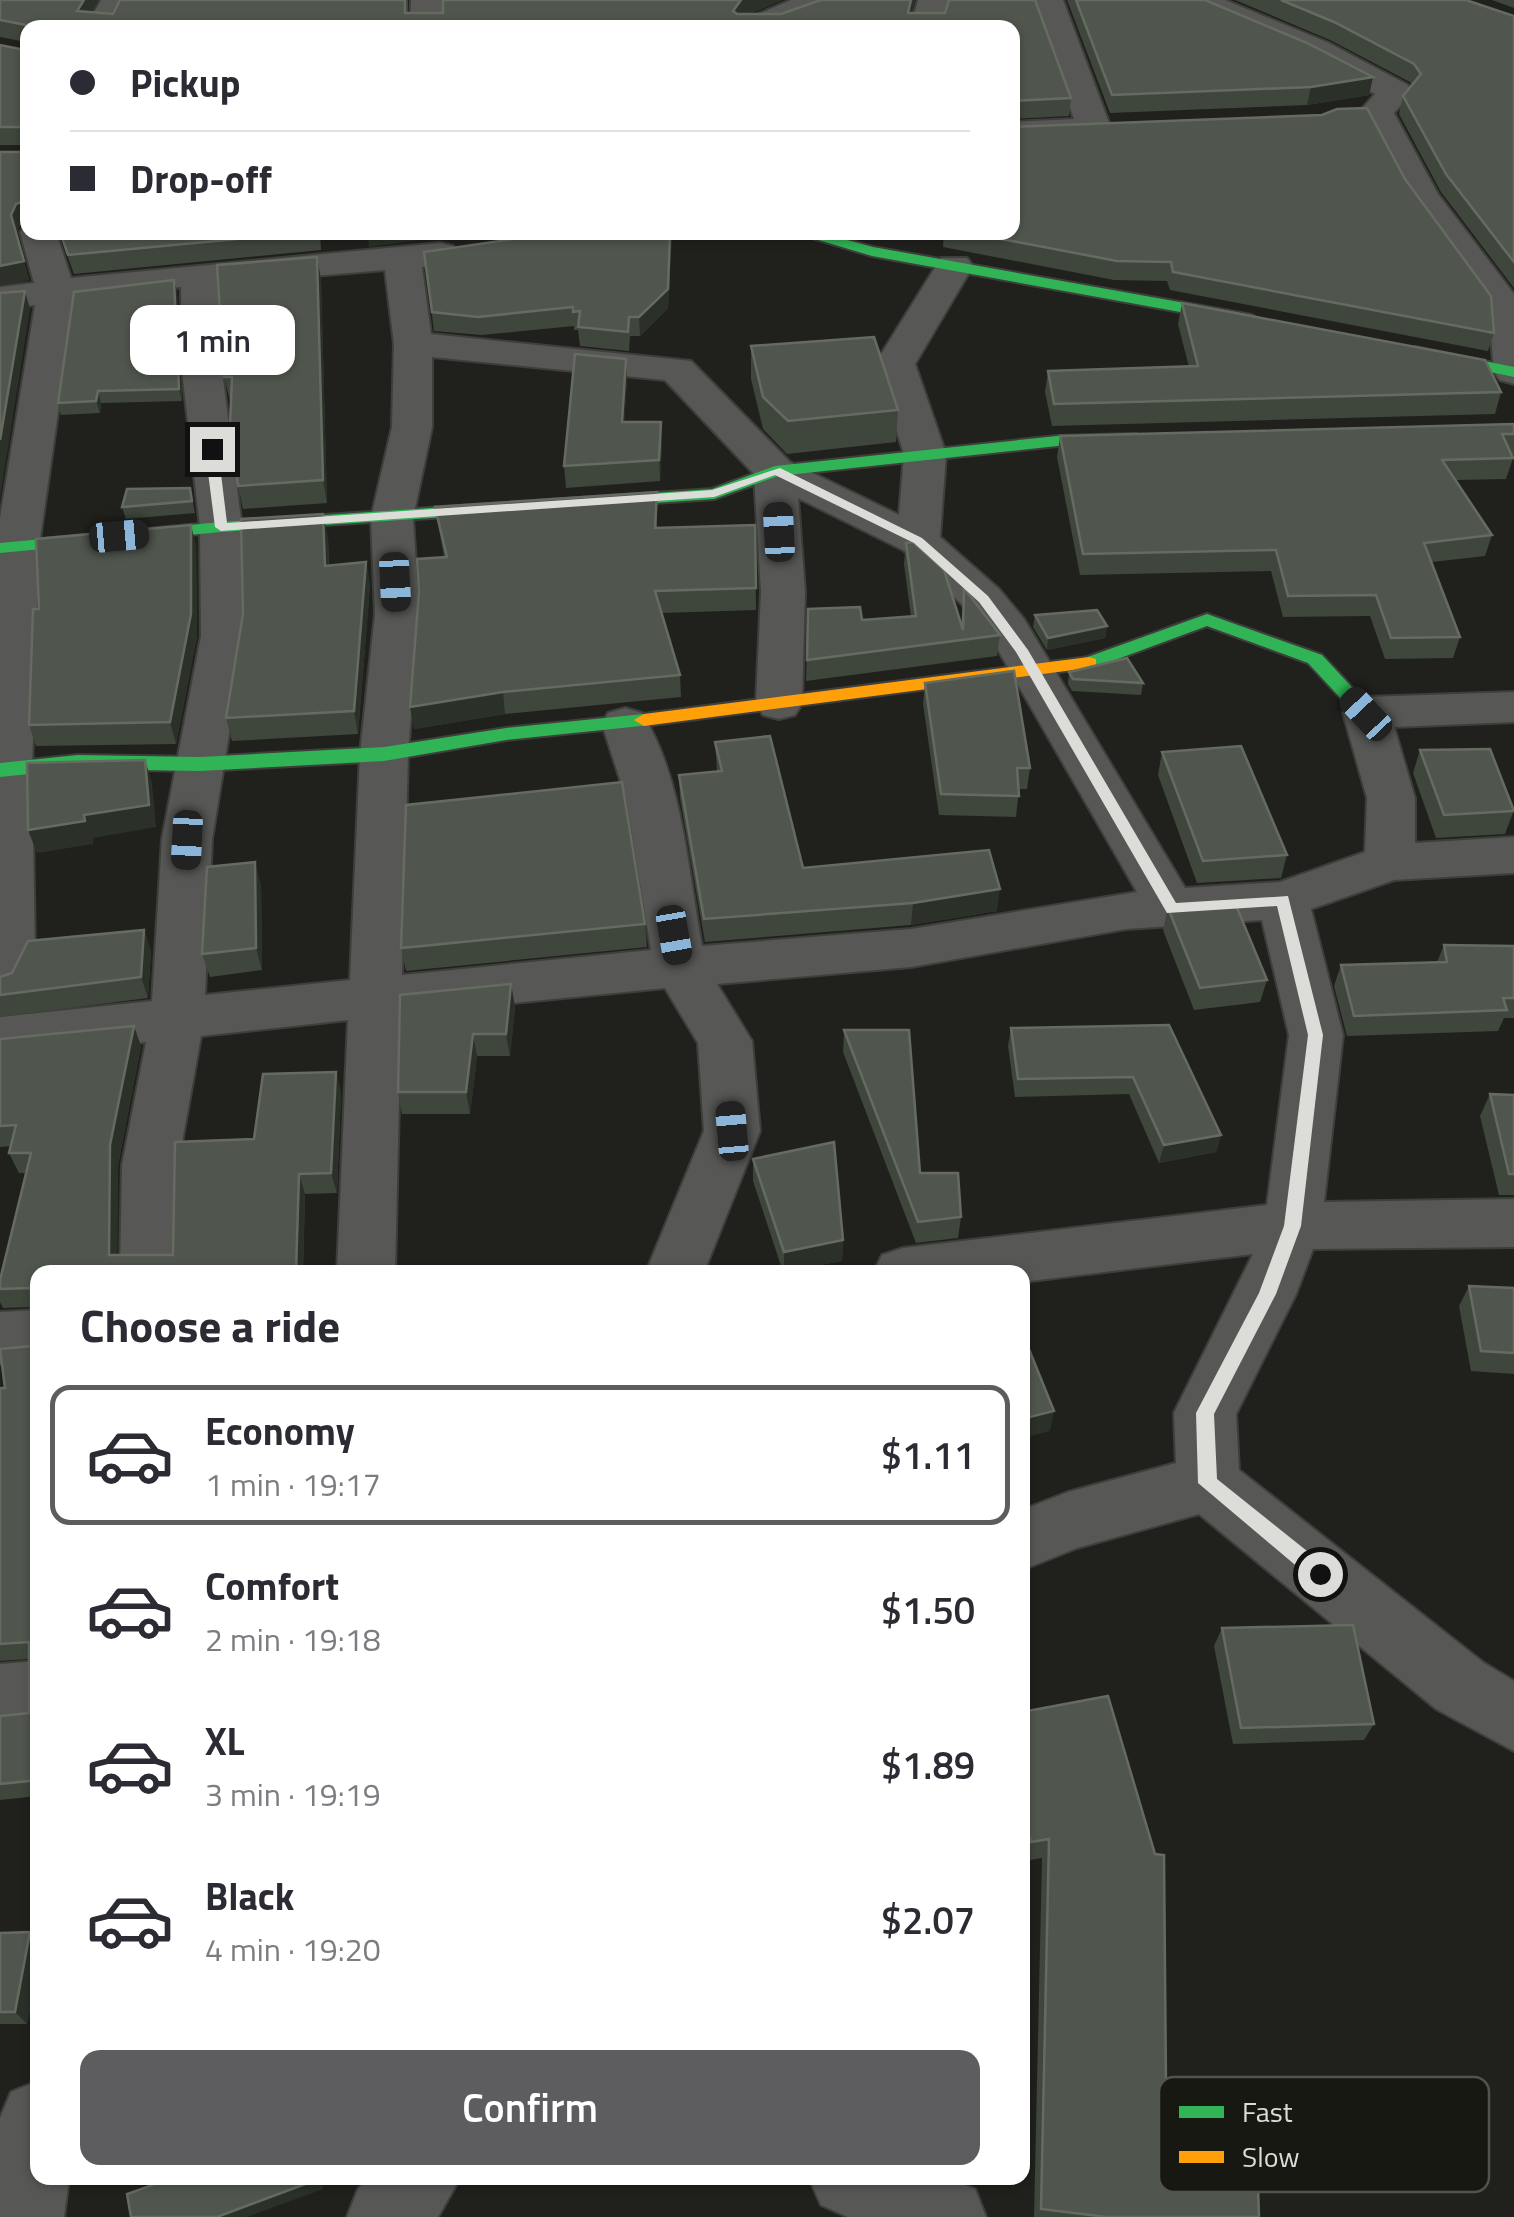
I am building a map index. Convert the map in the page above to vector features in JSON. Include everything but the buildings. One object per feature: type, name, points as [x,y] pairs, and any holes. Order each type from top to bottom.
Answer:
[{"type":"street","points":[[771,20],[827,0]]},
{"type":"street","points":[[1046,0],[1094,128]]},
{"type":"street","points":[[1212,2],[1317,50],[1396,92],[1376,112],[1340,113]]},
{"type":"street","points":[[1376,112],[1422,196],[1508,312],[1514,372],[1396,348]]},
{"type":"street","points":[[1020,132],[1133,127]]},
{"type":"street","points":[[0,978],[10,955],[4,770],[8,547],[56,292],[40,240]]},
{"type":"street","points":[[837,240],[954,266],[1279,326]]},
{"type":"street","points":[[0,298],[200,274],[402,259],[478,248]]},
{"type":"street","points":[[366,1265],[384,754],[397,614],[392,518],[412,427],[413,344],[402,259]]},
{"type":"street","points":[[918,540],[926,454],[895,364],[954,266]]},
{"type":"street","points":[[149,1265],[150,1165],[178,1016],[187,840],[223,636],[221,527],[202,371],[200,274]]},
{"type":"street","points":[[413,344],[677,369],[775,471],[918,540],[983,599],[1034,672],[1172,909]]},
{"type":"street","points":[[8,547],[221,527],[714,494],[775,471],[1057,440],[1156,439]]},
{"type":"street","points":[[775,471],[783,592],[779,704]]},
{"type":"street","points":[[4,770],[78,762],[200,764],[384,754],[506,734],[625,724],[1034,672],[1128,653],[1207,620],[1314,659],[1366,714],[1391,798],[1390,862]]},
{"type":"street","points":[[1366,714],[1514,707]]},
{"type":"street","points":[[625,724],[650,798],[680,969],[725,1041],[732,1131],[678,1265]]},
{"type":"street","points":[[0,1037],[178,1016],[911,948],[1126,912],[1283,900],[1390,862],[1514,855]]},
{"type":"street","points":[[1283,900],[1316,1035],[1293,1226],[1268,1294],[1205,1413],[1208,1483],[1460,1686],[1514,1718]]},
{"type":"street","points":[[983,1265],[1293,1226],[1514,1223]]},
{"type":"street","points":[[0,1338],[30,1336]]},
{"type":"street","points":[[1030,1538],[1068,1520],[1208,1483]]},
{"type":"street","points":[[0,1697],[30,1694]]},
{"type":"street","points":[[25,2217],[30,2179]]},
{"type":"street","points":[[386,2217],[415,2185]]},
{"type":"street","points":[[866,2185],[947,2217]]},
{"type":"traffic: fast","points":[[830,240],[1252,320]]},
{"type":"traffic: fast","points":[[1415,352],[1514,372]]},
{"type":"traffic: fast","points":[[0,548],[221,527],[714,494],[775,471],[1057,441],[1136,439]]},
{"type":"traffic: fast","points":[[1089,663],[1207,620],[1315,659],[1366,713]]},
{"type":"traffic: fast","points":[[0,770],[78,762],[200,764],[384,754],[506,734],[644,720]]},
{"type":"traffic: slow","points":[[644,720],[1089,663]]},
{"type":"route","points":[[212,449],[221,527],[714,494],[775,471],[918,540],[983,599],[1021,650],[1172,909],[1283,900],[1316,1035],[1293,1226],[1268,1294],[1205,1413],[1208,1483],[1320,1574]]}]
